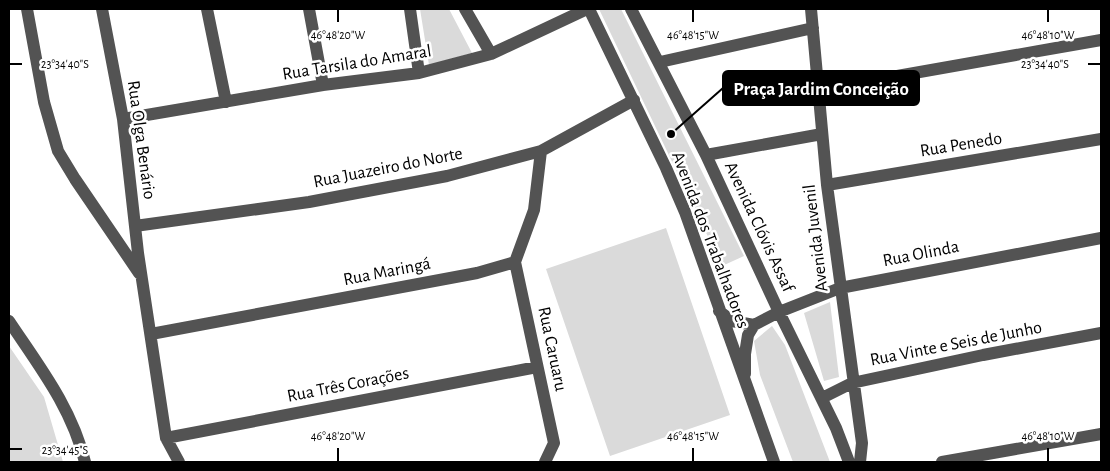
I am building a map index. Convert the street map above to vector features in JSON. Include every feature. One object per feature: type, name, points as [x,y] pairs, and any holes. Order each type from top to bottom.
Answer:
[{"type":"street","points":[[26,9],[44,102],[58,151],[142,277]]},
{"type":"street","name":"Rua Olga Benário","points":[[102,9],[123,119],[135,226],[166,438]]},
{"type":"street","points":[[207,9],[226,102]]},
{"type":"street","points":[[310,9],[323,86]]},
{"type":"street","points":[[410,9],[419,73]]},
{"type":"street","points":[[465,9],[491,54]]},
{"type":"street","name":"Rua Tarsila do Amaral","points":[[123,119],[323,86],[419,73],[491,54],[588,9]]},
{"type":"street","name":"Avenida dos Trabalhadores","points":[[588,9],[634,100],[685,212],[718,311],[774,462]]},
{"type":"street","name":"Avenida Clóvis Assaf","points":[[631,9],[660,62],[706,155],[779,312],[822,398],[848,462]]},
{"type":"street","name":"Avenida Juvenil","points":[[811,9],[827,185],[852,383],[862,443],[860,462]]},
{"type":"street","points":[[660,62],[813,28]]},
{"type":"street","points":[[818,90],[1101,40]]},
{"type":"street","name":"Rua Juazeiro do Norte","points":[[135,226],[329,198],[447,176],[541,151],[634,100]]},
{"type":"street","points":[[706,155],[822,134]]},
{"type":"street","name":"Rua Penedo","points":[[827,185],[1101,139]]},
{"type":"street","points":[[515,262],[534,210],[541,151]]},
{"type":"street","name":"Rua Olinda","points":[[754,325],[779,312],[840,288],[1101,238]]},
{"type":"street","name":"Rua Maringá","points":[[151,334],[434,282],[477,273],[515,262]]},
{"type":"street","name":"Rua Caruaru","points":[[515,262],[554,443],[545,462]]},
{"type":"street","points":[[718,311],[732,321],[754,325],[748,335],[745,354],[746,386]]},
{"type":"street","points":[[9,321],[65,405],[79,437],[84,462]]},
{"type":"street","name":"Rua Vinte e Seis de Junho","points":[[822,398],[852,383],[983,355],[1101,333]]},
{"type":"street","name":"Rua Três Corações","points":[[166,438],[538,366]]},
{"type":"street","points":[[942,462],[1101,434]]},
{"type":"street","points":[[166,438],[179,462]]},
{"type":"shaded area","points":[[420,9],[449,9],[472,53],[429,65]]},
{"type":"shaded area","points":[[599,9],[621,9],[744,256],[722,266]]},
{"type":"shaded area","points":[[666,228],[730,415],[610,456],[546,269]]},
{"type":"shaded area","points":[[830,302],[839,377],[824,381],[804,313]]},
{"type":"shaded area","points":[[772,326],[785,345],[830,462],[793,462],[760,375],[754,341]]},
{"type":"shaded area","points":[[9,346],[44,397],[63,462],[9,462]]},
{"type":"place","name":"Praça Jardim Conceição","points":[[671,134]]}]
